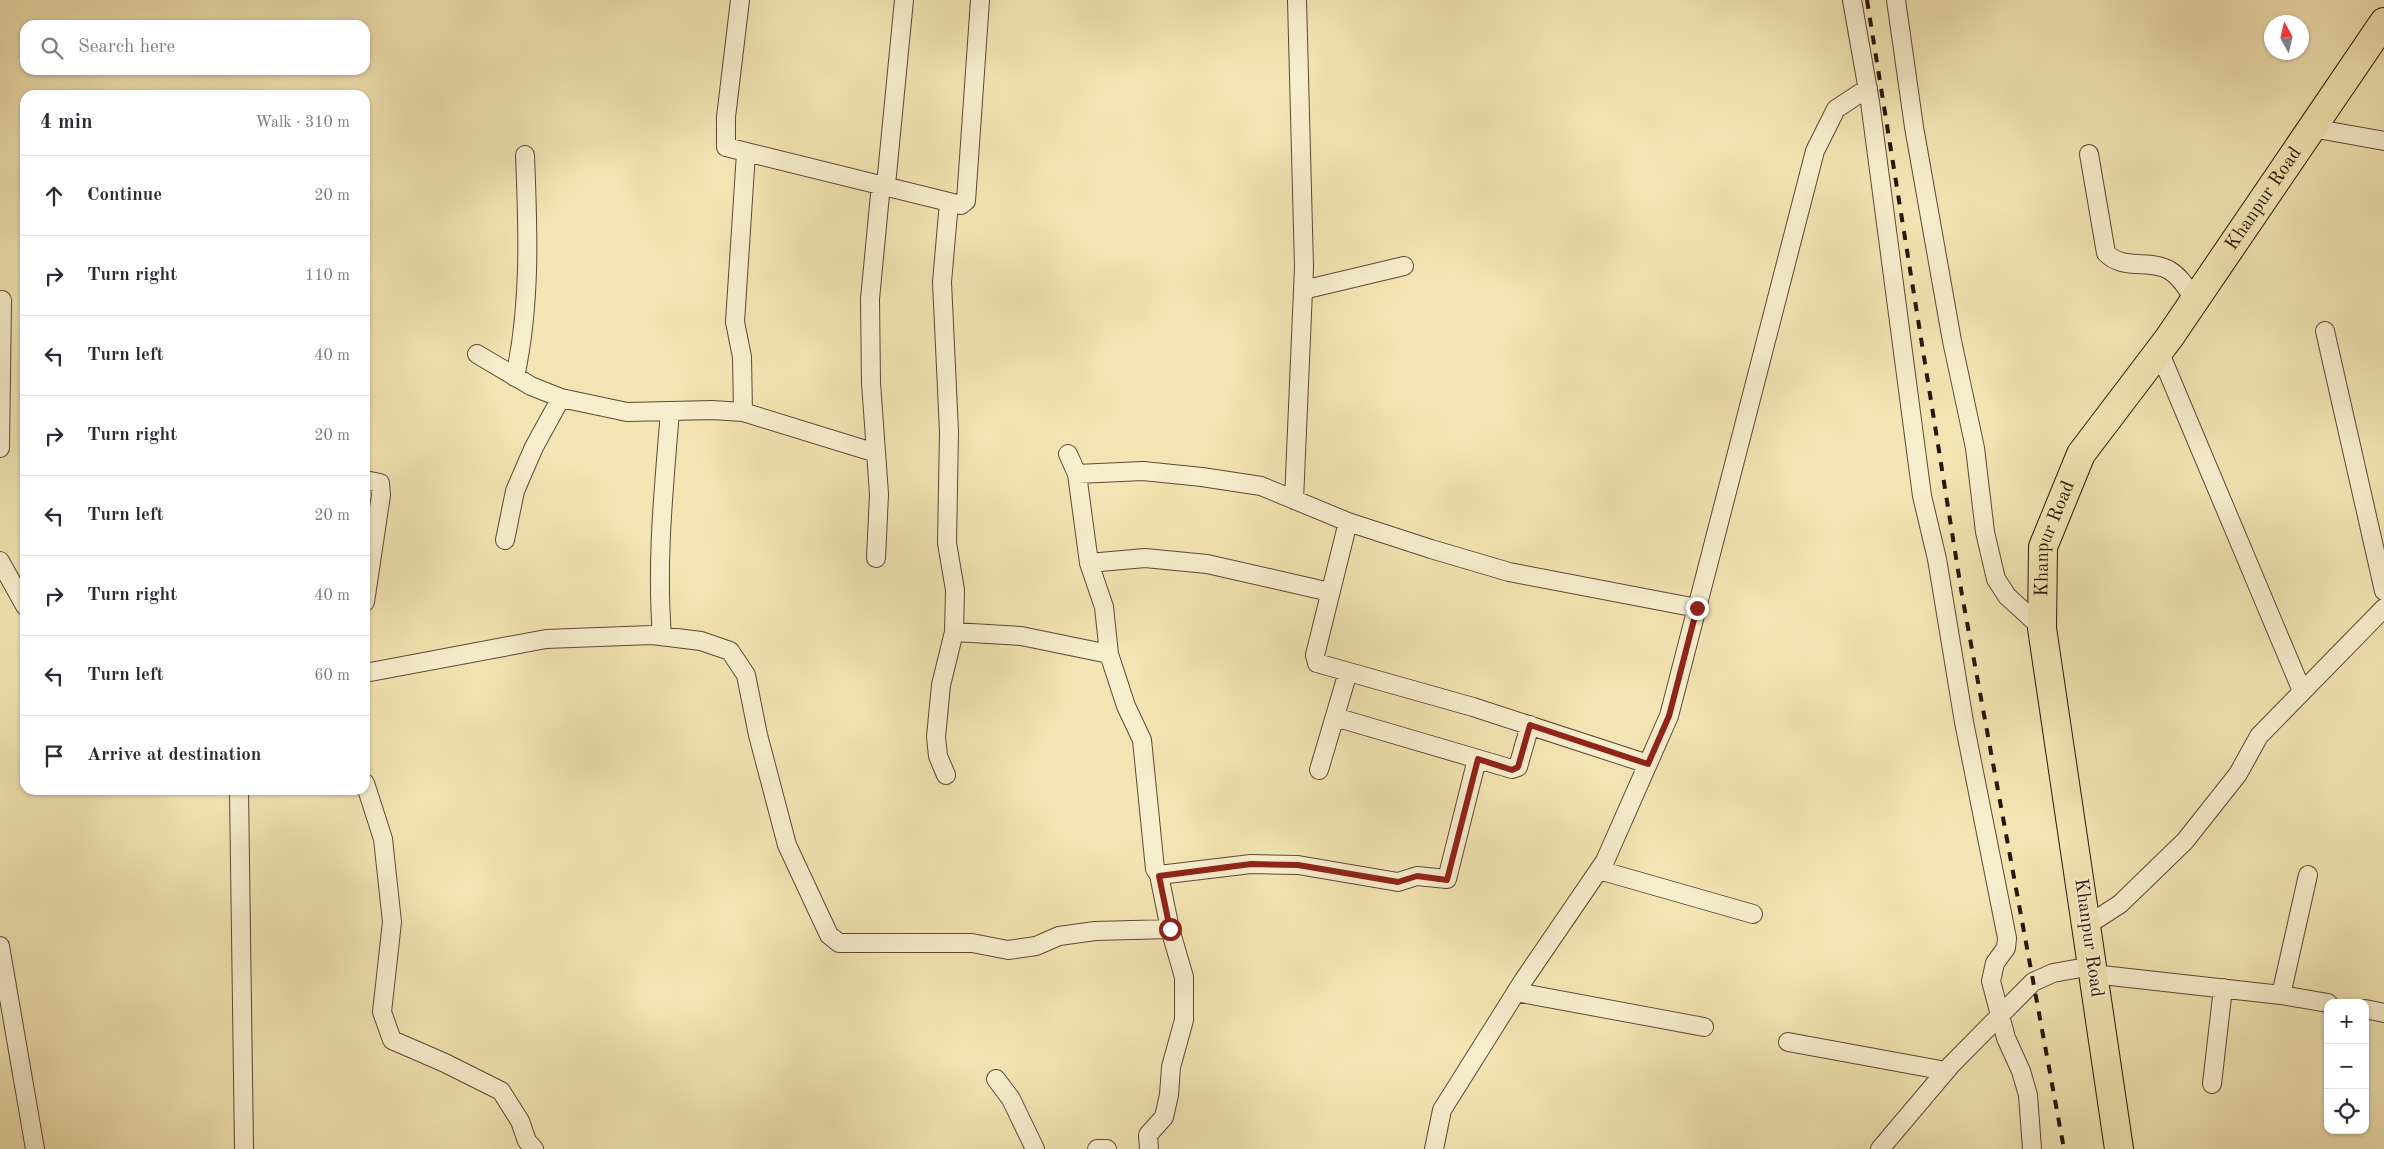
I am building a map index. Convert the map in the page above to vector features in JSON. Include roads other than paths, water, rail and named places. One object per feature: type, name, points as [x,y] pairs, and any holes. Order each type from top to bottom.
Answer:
[{"type":"highway","name":"Khanpur Road","points":[[2119,1149],[2042,628],[2043,547],[2081,454],[2159,351],[2384,22]]},
{"type":"street","points":[[740,0],[724,141],[726,147],[961,205],[966,201],[980,0]]},
{"type":"street","points":[[876,558],[879,494],[871,383],[870,299],[904,0]]},
{"type":"street","points":[[1294,500],[1303,290],[1297,0]]},
{"type":"street","points":[[1852,0],[1868,88],[1922,496],[1937,559],[1964,722],[2006,938],[2006,948],[1995,963],[1992,981],[2006,1038],[2021,1071],[2028,1096],[2032,1149]]},
{"type":"street","points":[[1896,0],[1914,127],[1952,340],[1975,448],[1985,532],[1996,579],[2007,596],[2042,628]]},
{"type":"street","points":[[1434,1149],[1442,1110],[1516,992],[1605,861],[1669,716],[1815,151],[1836,109],[1868,88]]},
{"type":"street","points":[[2312,128],[2384,141]]},
{"type":"street","points":[[743,412],[742,357],[735,322],[746,153]]},
{"type":"street","points":[[2089,154],[2106,253],[2114,261],[2168,269],[2180,278],[2194,300]]},
{"type":"street","points":[[515,377],[524,336],[525,314],[528,226],[524,155]]},
{"type":"street","points":[[946,775],[938,756],[936,737],[941,685],[954,632],[955,590],[948,543],[949,432],[942,282],[949,202]]},
{"type":"street","points":[[1303,290],[1404,266]]},
{"type":"street","points":[[0,448],[2,300]]},
{"type":"street","points":[[2325,331],[2384,590]]},
{"type":"street","points":[[2159,351],[2302,691]]},
{"type":"street","points":[[476,354],[531,386],[561,398],[627,412],[712,410],[743,412],[876,453]]},
{"type":"street","points":[[505,540],[515,492],[534,447],[561,398]]},
{"type":"street","points":[[662,636],[659,595],[661,526],[670,412]]},
{"type":"street","points":[[1068,454],[1077,474],[1090,563],[1104,607],[1109,654],[1126,706],[1142,740],[1155,869],[1159,876],[1170,929],[1184,977],[1184,1020],[1171,1067],[1169,1095],[1164,1117],[1148,1135],[1149,1149]]},
{"type":"street","points":[[1077,474],[1143,471],[1202,476],[1261,486],[1348,522],[1509,572],[1697,608]]},
{"type":"street","points":[[370,481],[380,483],[381,495],[370,569]]},
{"type":"street","points":[[1348,522],[1315,655],[1318,663],[1473,707],[1648,764]]},
{"type":"street","points":[[1090,563],[1145,558],[1207,564],[1330,592]]},
{"type":"street","points":[[0,561],[5,579],[20,599]]},
{"type":"street","points":[[2086,926],[2120,904],[2185,840],[2238,774],[2259,736],[2384,608]]},
{"type":"street","points":[[954,632],[1022,636],[1109,654]]},
{"type":"street","points":[[370,671],[546,639],[662,636],[701,641],[730,650],[746,675],[758,735],[787,845],[829,935],[839,943],[972,944],[1008,950],[1036,946],[1059,936],[1095,931],[1170,929]]},
{"type":"street","points":[[1319,770],[1348,672]]},
{"type":"street","points":[[1335,717],[1512,770],[1518,767],[1530,725]]},
{"type":"street","points":[[1159,876],[1251,864],[1298,865],[1398,882],[1417,876],[1447,880],[1478,759]]},
{"type":"street","points":[[239,795],[244,1149]]},
{"type":"street","points":[[369,795],[383,839],[392,922],[382,1012],[392,1040],[445,1063],[501,1091],[520,1122],[527,1141],[534,1149]]},
{"type":"street","points":[[1599,870],[1752,914]]},
{"type":"street","points":[[2281,995],[2308,874]]},
{"type":"street","points":[[0,946],[35,1149]]},
{"type":"street","points":[[1880,1149],[1946,1070],[2033,982],[2053,973],[2092,970],[2324,1002]]},
{"type":"street","points":[[2212,1084],[2223,988]]},
{"type":"street","points":[[1516,992],[1704,1027]]},
{"type":"street","points":[[2369,1010],[2384,1013]]},
{"type":"street","points":[[1788,1042],[1946,1070]]},
{"type":"street","points":[[996,1079],[1011,1099],[1035,1149]]},
{"type":"street","points":[[1097,1149],[1107,1149]]},
{"type":"railway","points":[[1867,0],[1962,595],[2064,1149]]}]
